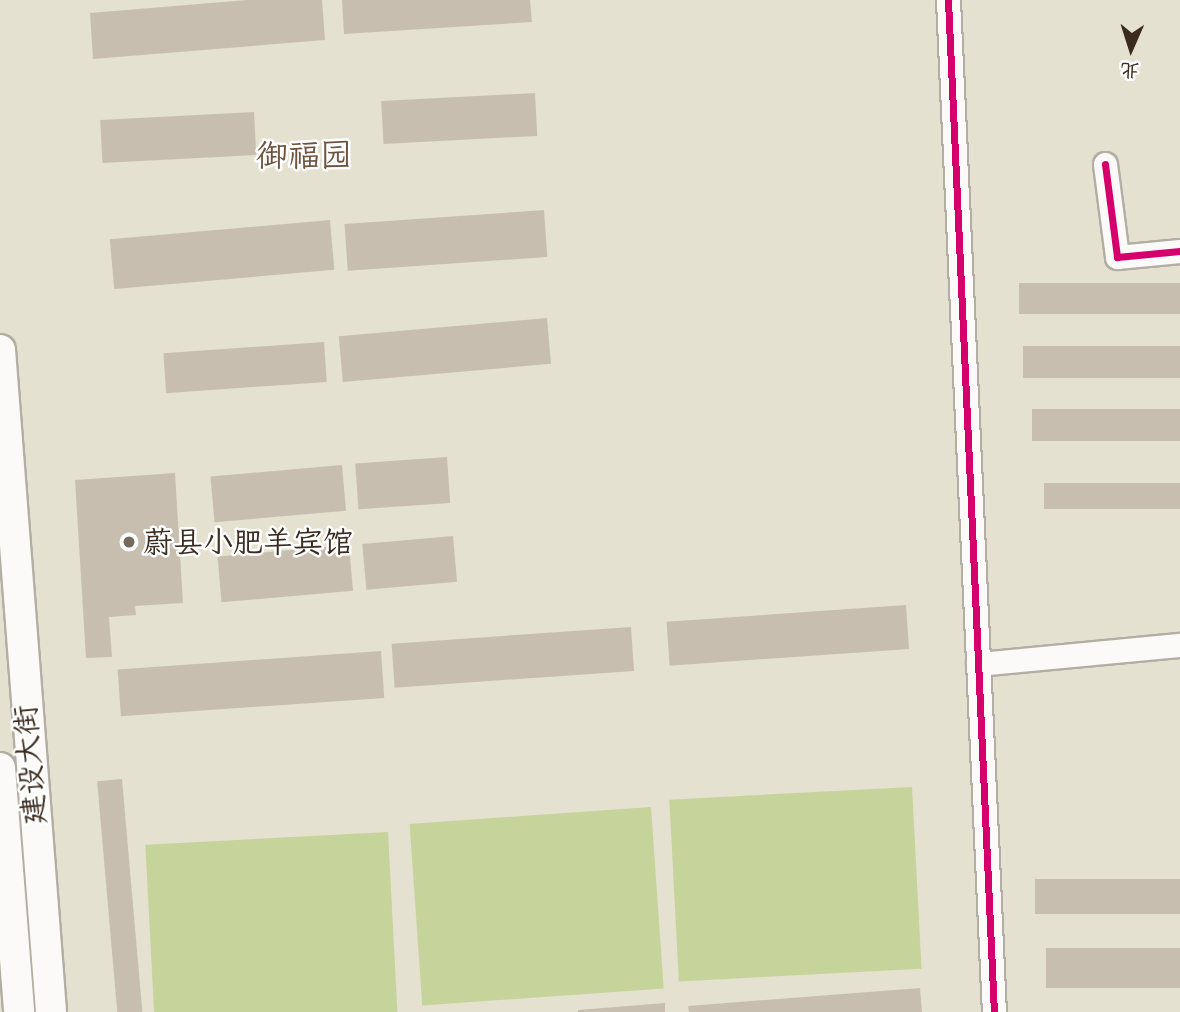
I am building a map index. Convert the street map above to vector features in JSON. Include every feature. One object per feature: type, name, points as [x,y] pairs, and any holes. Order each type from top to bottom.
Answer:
[{"type":"main road","name":"建设大街","points":[[0,350],[10,632],[51,1012]]},
{"type":"main road","name":"建设大街","points":[[0,768],[19,1012]]},
{"type":"street","points":[[948,0],[994,1012]]},
{"type":"street","points":[[1105,164],[1117,257],[1180,251]]},
{"type":"street","points":[[978,664],[1180,645]]},
{"type":"green space","points":[[912,787],[922,969],[679,981],[669,800]]},
{"type":"green space","points":[[651,807],[664,989],[422,1005],[410,824]]},
{"type":"green space","points":[[388,832],[397,1012],[154,1012],[145,845]]},
{"type":"building","points":[[247,0],[322,0],[325,40],[93,59],[90,13]]},
{"type":"building","points":[[342,0],[530,0],[532,22],[344,34]]},
{"type":"building","points":[[535,93],[537,136],[383,144],[381,101]]},
{"type":"building","points":[[254,112],[256,155],[102,163],[100,120]]},
{"type":"building","points":[[544,210],[547,257],[348,271],[344,224]]},
{"type":"building","points":[[330,220],[334,270],[114,289],[110,239]]},
{"type":"building","points":[[1019,283],[1180,283],[1180,314],[1019,314]]},
{"type":"building","points":[[547,318],[551,364],[343,382],[339,336]]},
{"type":"building","points":[[324,342],[327,382],[166,393],[163,353]]},
{"type":"building","points":[[1023,346],[1180,346],[1180,378],[1023,378]]},
{"type":"building","points":[[1032,409],[1180,409],[1180,441],[1032,441]]},
{"type":"building","points":[[447,457],[450,503],[358,509],[355,463]]},
{"type":"building","points":[[342,465],[346,511],[215,522],[211,477]]},
{"type":"building","name":"蔚县小肥羊宾馆","points":[[175,473],[183,603],[135,606],[136,615],[109,617],[112,657],[86,658],[75,480]]},
{"type":"building","points":[[1044,483],[1180,483],[1180,509],[1044,509]]},
{"type":"building","points":[[453,536],[457,582],[366,590],[362,544]]},
{"type":"building","points":[[349,545],[353,591],[222,602],[218,557]]},
{"type":"building","points":[[906,605],[909,649],[670,666],[667,622]]},
{"type":"building","points":[[631,627],[634,671],[395,688],[392,644]]},
{"type":"building","points":[[381,651],[384,698],[121,716],[118,669]]},
{"type":"building","points":[[122,779],[142,1012],[117,1012],[97,781]]},
{"type":"building","points":[[1035,879],[1180,879],[1180,914],[1035,914]]},
{"type":"building","points":[[1046,948],[1180,948],[1180,988],[1046,988]]},
{"type":"building","points":[[920,988],[922,1012],[689,1012],[688,1006]]},
{"type":"building","points":[[665,1003],[665,1012],[578,1012],[578,1010]]},
{"type":"cycle path","points":[[948,0],[994,1012]]},
{"type":"cycle path","points":[[1105,164],[1117,257],[1180,251]]},
{"type":"place","name":"蔚县小肥羊宾馆","points":[[129,542]]},
{"type":"district","name":"御福园","points":[[304,155]]}]
